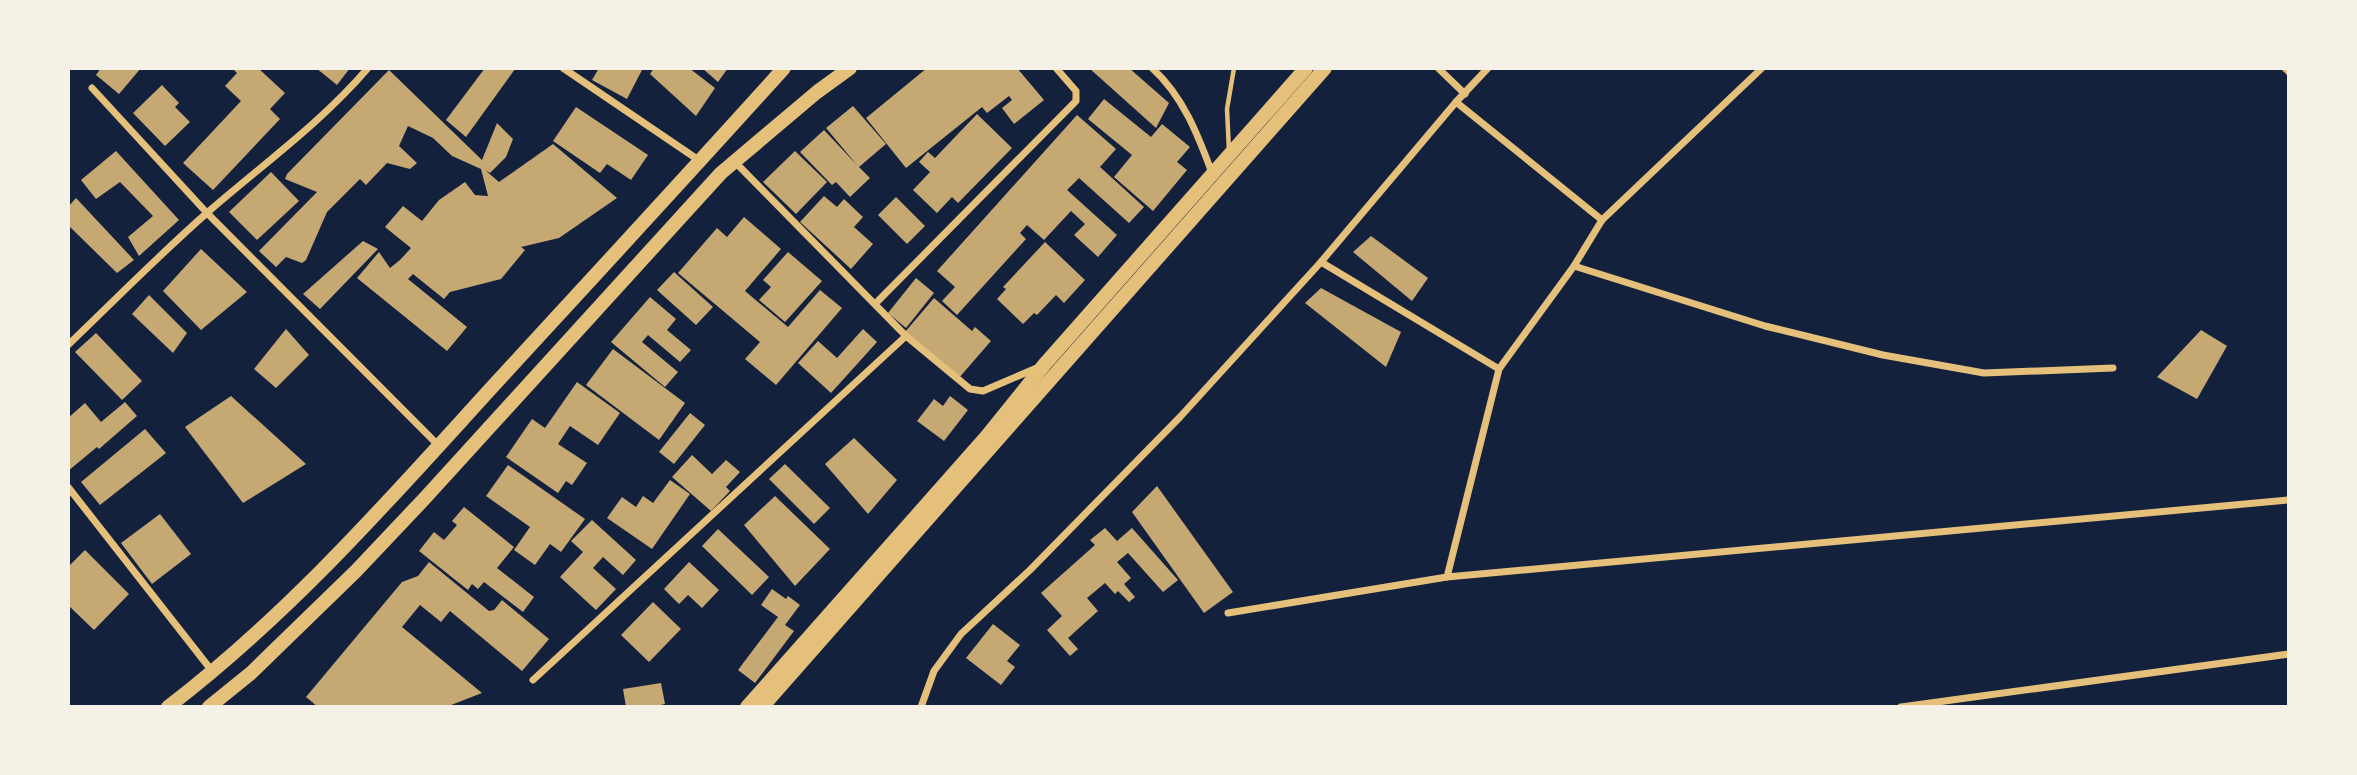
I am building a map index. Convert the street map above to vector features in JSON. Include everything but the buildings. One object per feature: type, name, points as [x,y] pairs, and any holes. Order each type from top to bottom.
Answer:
[{"type":"highway","points":[[168,707],[268,624],[331,563],[784,68]]},
{"type":"highway","points":[[209,707],[251,673],[356,571],[734,161],[850,68]]},
{"type":"highway","points":[[762,707],[1044,365],[1306,68]]},
{"type":"highway","points":[[747,707],[856,592],[1325,68]]},
{"type":"street","points":[[68,345],[207,213],[309,127],[349,90],[368,68]]},
{"type":"street","points":[[563,68],[700,161]]},
{"type":"street","points":[[876,303],[1076,101],[1076,91],[1056,68]]},
{"type":"street","points":[[1152,68],[1163,78],[1180,102],[1198,136],[1212,174]]},
{"type":"street","points":[[1438,68],[1465,94]]},
{"type":"street","points":[[921,707],[934,671],[961,634],[1030,570],[1170,427],[1321,262],[1488,68]]},
{"type":"street","points":[[1447,577],[1499,369],[1574,266],[1602,220],[1762,68]]},
{"type":"street","points":[[92,88],[207,213],[439,446]]},
{"type":"street","points":[[1456,102],[1602,220]]},
{"type":"street","points":[[734,161],[906,336],[970,389],[983,391],[1044,365]]},
{"type":"street","points":[[1321,262],[1499,369]]},
{"type":"street","points":[[1574,266],[1765,326],[1883,355],[1984,373],[2113,368]]},
{"type":"street","points":[[533,680],[906,336]]},
{"type":"street","points":[[68,487],[213,672]]},
{"type":"street","points":[[1228,612],[1447,577],[2289,500]]},
{"type":"street","points":[[1900,707],[2289,654]]},
{"type":"lane","points":[[1230,155],[1227,109],[1234,68]]}]
